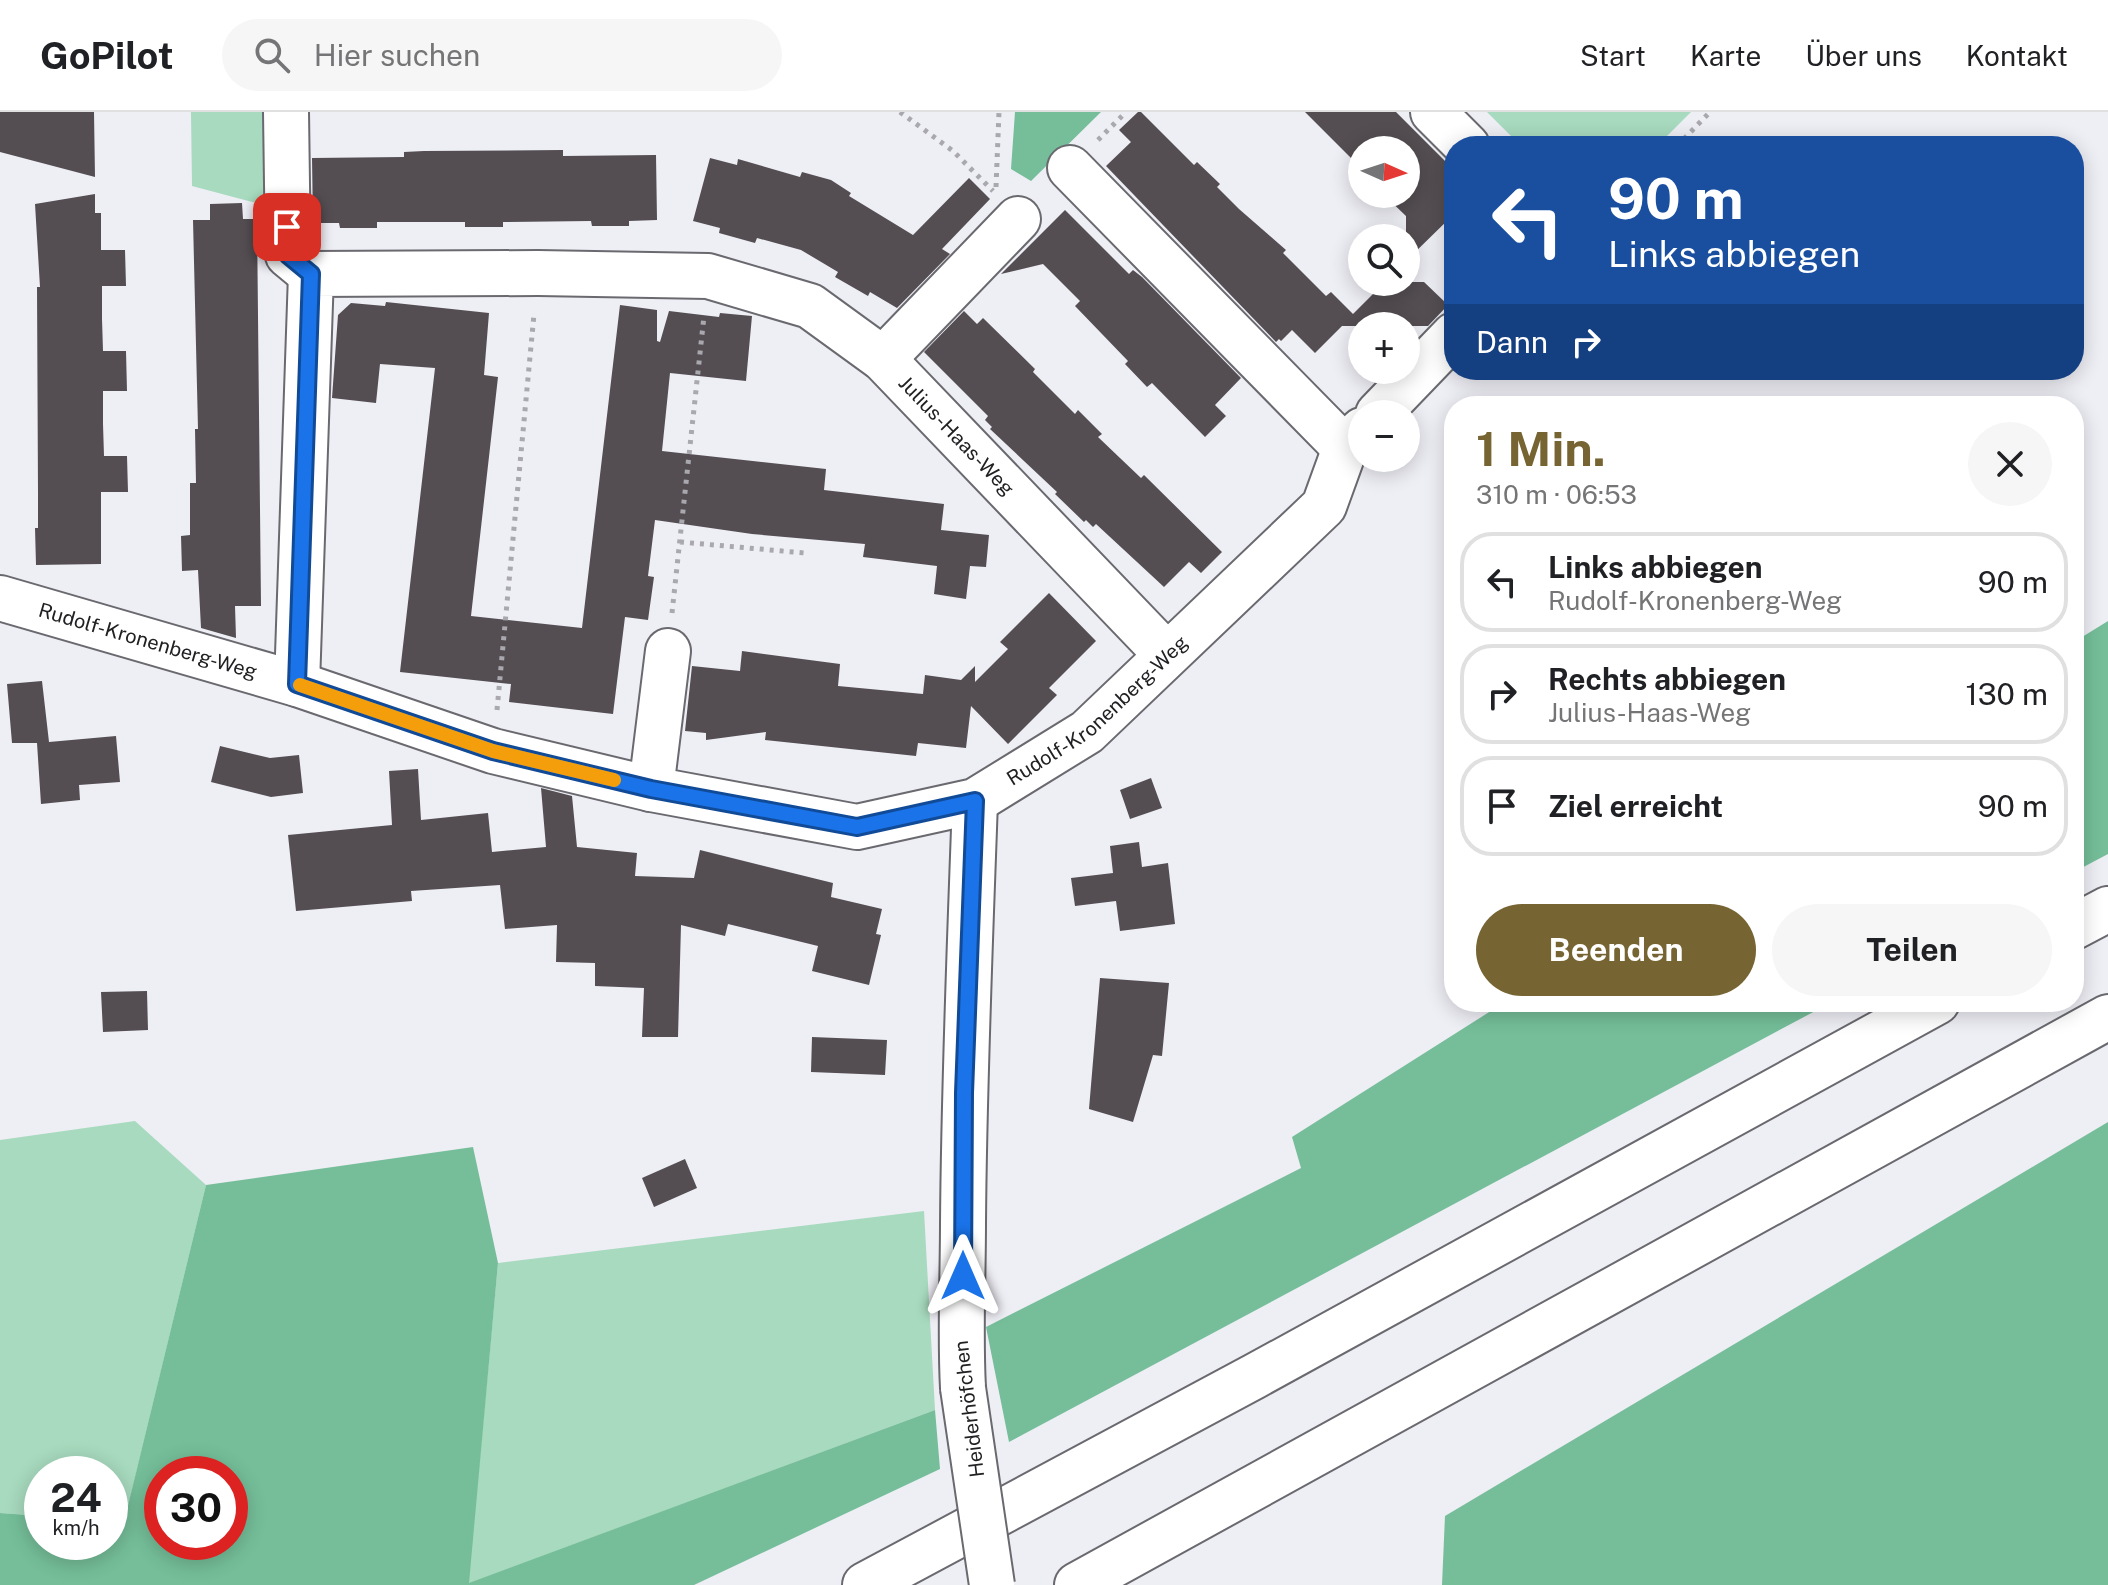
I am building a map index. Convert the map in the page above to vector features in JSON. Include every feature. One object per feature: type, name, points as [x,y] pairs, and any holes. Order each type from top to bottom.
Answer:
[{"type":"main road","points":[[286,112],[288,255],[311,274],[297,684]]},
{"type":"main road","points":[[1433,112],[1457,136]]},
{"type":"main road","points":[[1070,168],[1348,433]]},
{"type":"main road","points":[[883,359],[1007,206]]},
{"type":"main road","name":"Julius-Haas-Weg","points":[[311,274],[708,276],[810,306],[883,359],[1166,654]]},
{"type":"main road","points":[[1391,400],[1444,345]]},
{"type":"main road","name":"Rudolf-Kronenberg-Weg","points":[[0,598],[297,684],[493,751],[651,789],[857,827],[975,801],[1087,732],[1324,506],[1348,452]]},
{"type":"main road","points":[[651,789],[668,651]]},
{"type":"main road","name":"Heiderhöfchen","points":[[975,801],[964,1093],[960,1331],[963,1388],[992,1585]]},
{"type":"main road","points":[[2084,922],[2108,909]]},
{"type":"main road","points":[[865,1585],[1919,1012]]},
{"type":"main road","points":[[1077,1585],[2108,1017]]},
{"type":"path","points":[[900,112],[953,151],[1007,206]]},
{"type":"path","points":[[999,112],[1007,206]]},
{"type":"path","points":[[1687,136],[1710,112]]},
{"type":"path","points":[[493,751],[538,273]]},
{"type":"path","points":[[668,651],[708,276]]},
{"type":"path","points":[[680,542],[805,553]]},
{"type":"green space","points":[[191,112],[278,112],[279,209],[192,186]]},
{"type":"green space","points":[[1015,112],[1101,112],[1031,181],[1011,169]]},
{"type":"green space","points":[[1487,112],[1691,112],[1667,136],[1511,136]]},
{"type":"green space","points":[[2108,621],[2108,854],[2084,867],[2084,636]]},
{"type":"green space","points":[[1489,1012],[1813,1012],[1009,1442],[986,1327],[1301,1168],[1292,1137]]},
{"type":"green space","points":[[135,1121],[206,1185],[128,1507],[128,1456],[24,1456],[24,1515],[0,1513],[0,1140]]},
{"type":"green space","points":[[2108,1122],[2108,1585],[1442,1585],[1445,1516]]},
{"type":"green space","points":[[473,1147],[498,1263],[469,1583],[935,1410],[940,1469],[694,1585],[0,1585],[0,1513],[24,1515],[24,1560],[128,1560],[128,1506],[206,1185]]},
{"type":"green space","points":[[924,1211],[935,1410],[468,1584],[498,1263]]},
{"type":"building","points":[[0,112],[94,112],[95,177],[0,152]]},
{"type":"building","points":[[1141,112],[1194,165],[1197,162],[1220,184],[1217,187],[1286,250],[1283,253],[1326,296],[1331,292],[1351,312],[1348,312],[1348,326],[1342,326],[1315,353],[1292,330],[1276,342],[1106,166],[1131,142],[1119,130]]},
{"type":"building","points":[[1305,112],[1396,112],[1420,136],[1348,136],[1348,155]]},
{"type":"building","points":[[1420,136],[1444,160],[1444,224],[1420,247],[1420,224],[1406,224],[1406,216],[1398,208],[1420,208]]},
{"type":"building","points":[[563,150],[563,156],[656,155],[657,220],[629,221],[629,226],[592,226],[591,221],[503,222],[503,227],[465,227],[465,222],[377,222],[377,228],[340,228],[339,223],[313,223],[312,158],[404,157],[404,152],[424,151]]},
{"type":"building","points":[[710,158],[737,165],[738,159],[800,177],[802,172],[831,180],[851,193],[849,196],[913,235],[969,178],[990,199],[942,249],[950,254],[897,308],[835,277],[838,272],[801,250],[757,238],[755,243],[719,233],[720,228],[693,221]]},
{"type":"building","points":[[95,194],[95,213],[101,213],[101,250],[125,250],[126,286],[102,286],[102,319],[103,351],[126,351],[127,391],[103,391],[103,424],[104,456],[127,456],[128,492],[101,492],[101,564],[36,565],[37,287],[40,287],[35,204]]},
{"type":"building","points":[[242,203],[243,219],[257,219],[261,606],[235,606],[236,638],[201,628],[198,570],[182,571],[181,536],[190,535],[190,483],[196,483],[195,429],[198,429],[193,220],[210,220],[210,204]]},
{"type":"building","points":[[1065,210],[1129,274],[1133,270],[1142,277],[1241,378],[1215,405],[1226,416],[1205,437],[1152,383],[1147,387],[1125,364],[1128,361],[1075,306],[1080,301],[1043,264],[1001,274]]},
{"type":"building","points":[[1420,282],[1424,282],[1444,301],[1444,309],[1428,326],[1420,326],[1420,312],[1355,312],[1371,296],[1420,296]]},
{"type":"building","points":[[386,302],[489,313],[484,375],[498,377],[471,616],[582,628],[620,305],[657,310],[657,341],[660,342],[669,311],[719,317],[720,313],[752,316],[746,381],[670,373],[662,451],[826,469],[824,490],[944,504],[941,530],[989,535],[986,567],[970,566],[966,599],[934,594],[937,566],[863,557],[865,544],[752,534],[655,520],[648,576],[654,577],[648,620],[625,617],[613,714],[509,702],[511,684],[400,672],[435,368],[380,364],[376,403],[332,398],[338,315],[351,303],[385,306]]},
{"type":"building","points":[[964,311],[977,324],[983,318],[1075,414],[1078,410],[1102,434],[1098,437],[1141,478],[1144,475],[1222,552],[1201,573],[1189,562],[1164,587],[1096,524],[1093,527],[1086,520],[1084,522],[990,429],[992,427],[985,420],[988,416],[924,352]]},
{"type":"building","points":[[1049,593],[1096,641],[1049,688],[1057,695],[1008,744],[971,706],[966,748],[918,743],[916,756],[765,740],[766,732],[706,740],[706,733],[685,731],[692,666],[740,671],[742,651],[840,664],[838,686],[923,694],[925,675],[961,680],[975,666],[975,682],[1008,649],[1000,642]]},
{"type":"building","points":[[42,681],[49,742],[116,736],[120,782],[79,785],[80,800],[41,804],[37,743],[12,743],[7,684]]},
{"type":"building","points":[[220,746],[270,758],[299,755],[303,793],[271,797],[211,782]]},
{"type":"building","points":[[418,769],[421,820],[488,813],[492,852],[546,847],[541,788],[572,796],[577,847],[637,853],[635,876],[694,878],[700,850],[833,883],[831,897],[882,909],[876,934],[881,935],[869,985],[812,971],[818,946],[728,924],[725,936],[681,925],[678,1037],[642,1037],[644,988],[595,986],[595,963],[556,962],[557,925],[505,929],[500,885],[411,891],[412,901],[296,911],[288,835],[392,825],[389,771]]},
{"type":"building","points":[[1151,778],[1162,808],[1130,819],[1120,790]]},
{"type":"building","points":[[1139,842],[1142,867],[1168,863],[1175,924],[1120,931],[1116,901],[1075,906],[1071,878],[1113,873],[1110,846]]},
{"type":"building","points":[[1100,978],[1169,983],[1162,1056],[1153,1055],[1133,1122],[1089,1109]]},
{"type":"building","points":[[147,991],[148,1030],[103,1032],[101,992]]},
{"type":"building","points":[[812,1037],[887,1040],[885,1075],[811,1072]]},
{"type":"building","points":[[685,1159],[697,1188],[654,1207],[642,1178]]},
{"type":"slow traffic","points":[[300,685],[493,751],[614,780]]},
{"type":"route","points":[[287,227],[288,255],[311,274],[297,684],[493,751],[651,789],[857,827],[975,801],[964,1093],[963,1276]]}]
